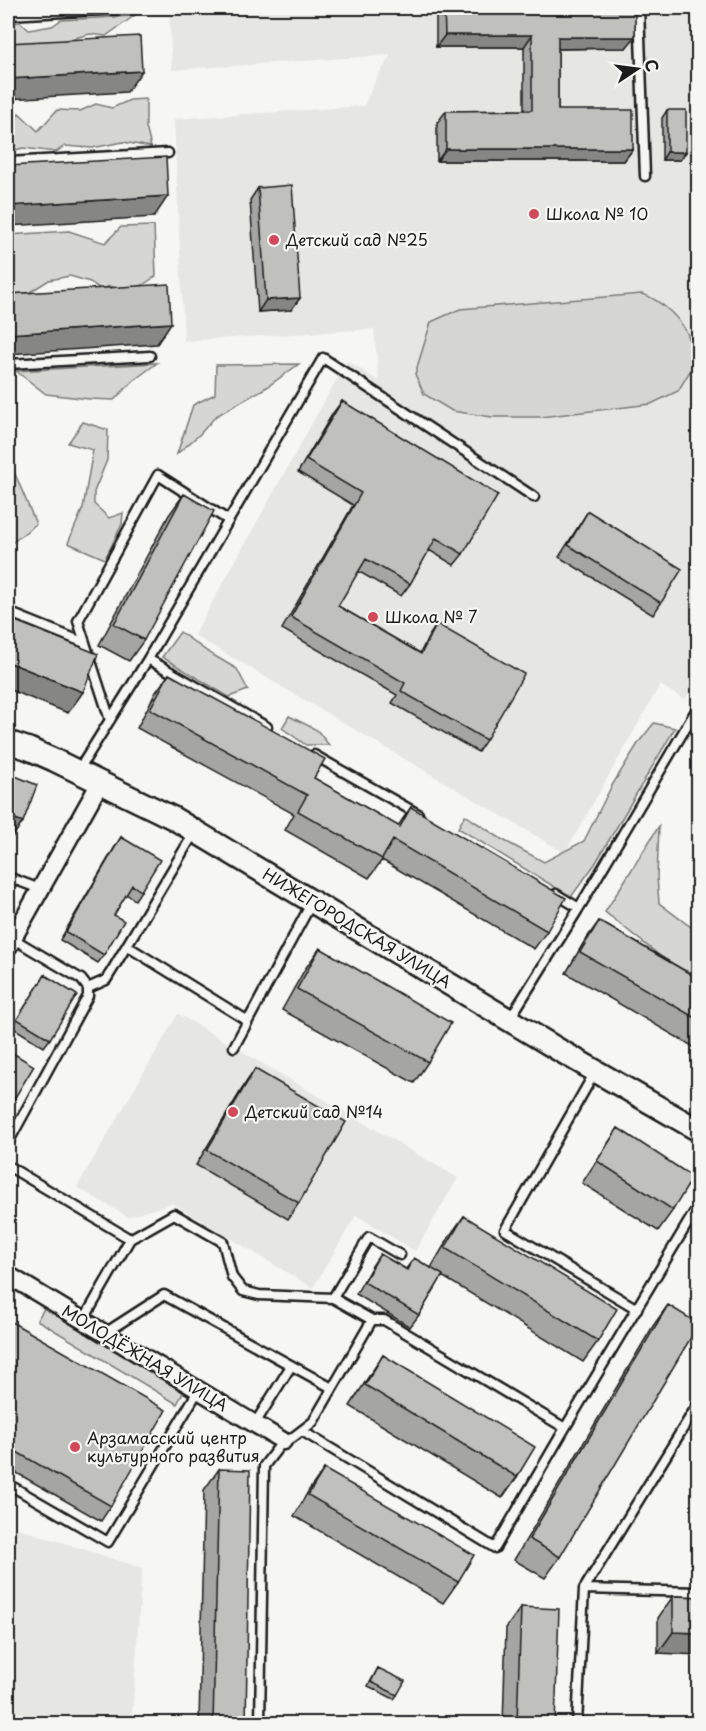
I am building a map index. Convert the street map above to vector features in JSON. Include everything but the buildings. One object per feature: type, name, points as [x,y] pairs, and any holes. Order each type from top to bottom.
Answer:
[{"type":"street","name":"НИЖЕГОРОДСКАЯ УЛИЦА","points":[[8,742],[78,771],[173,818],[509,1020],[699,1130]]},
{"type":"street","points":[[10,942],[100,783]]},
{"type":"street","name":"МОЛОДЁЖНАЯ УЛИЦА","points":[[8,1275],[283,1441]]},
{"type":"lane","points":[[8,15],[141,8]]},
{"type":"lane","points":[[639,8],[645,176]]},
{"type":"lane","points":[[8,162],[168,153]]},
{"type":"lane","points":[[8,364],[150,356]]},
{"type":"lane","points":[[78,771],[148,658],[323,358],[534,497]]},
{"type":"lane","points":[[110,720],[78,621],[158,475],[228,520]]},
{"type":"lane","points":[[8,612],[85,643]]},
{"type":"lane","points":[[148,658],[271,730]]},
{"type":"lane","points":[[509,1020],[699,707]]},
{"type":"lane","points":[[302,748],[425,819]]},
{"type":"lane","points":[[88,988],[106,980],[195,831]]},
{"type":"lane","points":[[8,877],[40,889]]},
{"type":"lane","points":[[548,890],[579,908]]},
{"type":"lane","points":[[234,1047],[312,902]]},
{"type":"lane","points":[[8,1143],[88,996],[88,988],[81,979],[10,942]]},
{"type":"lane","points":[[127,946],[248,1021]]},
{"type":"lane","points":[[596,1071],[505,1230],[637,1309]]},
{"type":"lane","points":[[8,1166],[130,1239]]},
{"type":"lane","points":[[302,1431],[495,1548],[699,1206]]},
{"type":"lane","points":[[83,1321],[130,1239],[174,1214],[223,1242],[232,1277],[243,1291],[259,1295],[333,1298],[372,1320],[384,1320],[565,1428]]},
{"type":"lane","points":[[333,1298],[369,1237],[400,1255]]},
{"type":"lane","points":[[104,1334],[164,1295],[332,1388]]},
{"type":"lane","points":[[260,1724],[264,1466],[283,1441],[292,1438],[313,1422],[372,1320]]},
{"type":"lane","points":[[254,1425],[291,1366]]},
{"type":"lane","points":[[8,1484],[108,1542],[198,1391]]},
{"type":"lane","points":[[577,1724],[584,1588],[699,1404]]},
{"type":"lane","points":[[584,1588],[699,1592]]},
{"type":"shaded area","points":[[169,8],[698,8],[698,676],[685,700],[660,685],[565,853],[194,635],[347,361],[379,381],[374,329],[184,341],[174,119],[364,106],[376,79],[391,55],[172,70]]},
{"type":"shaded area","points":[[134,16],[106,36],[90,34],[47,45],[8,43],[8,23],[20,22],[29,30],[52,26],[61,20]]},
{"type":"shaded area","points":[[146,99],[146,127],[151,147],[123,142],[92,148],[65,146],[56,152],[23,148],[8,152],[8,129],[19,113],[38,131],[57,110],[80,111],[96,104],[112,108],[130,100]]},
{"type":"shaded area","points":[[154,226],[156,276],[139,287],[123,290],[109,286],[102,290],[90,282],[70,276],[49,280],[30,292],[8,297],[8,235],[69,231],[105,243],[121,227]]},
{"type":"shaded area","points":[[642,294],[657,301],[677,318],[690,340],[695,363],[678,391],[651,404],[540,417],[492,417],[452,411],[424,394],[415,374],[431,322],[460,309]]},
{"type":"shaded area","points":[[157,363],[133,381],[114,400],[46,394],[16,371]]},
{"type":"shaded area","points":[[299,364],[267,387],[216,416],[177,454],[193,405],[215,394],[216,365]]},
{"type":"shaded area","points":[[83,422],[108,430],[107,460],[94,492],[94,504],[109,518],[123,513],[122,524],[105,559],[68,543],[83,508],[93,450],[68,443]]},
{"type":"shaded area","points":[[8,457],[36,524],[8,546]]},
{"type":"shaded area","points":[[180,632],[237,669],[248,690],[229,697],[162,657]]},
{"type":"shaded area","points":[[289,716],[317,730],[329,745],[306,745],[282,728]]},
{"type":"shaded area","points":[[654,723],[675,728],[595,864],[571,897],[458,828],[465,815],[503,840],[544,862],[584,841],[611,787],[639,742]]},
{"type":"shaded area","points":[[659,826],[657,877],[659,903],[692,928],[697,974],[674,967],[605,912]]},
{"type":"shaded area","name":"Детский сад №14","points":[[178,1014],[458,1178],[415,1251],[356,1215],[313,1288],[172,1203],[128,1217],[77,1187]]},
{"type":"shaded area","points":[[45,1307],[184,1391],[177,1404],[37,1320]]},
{"type":"shaded area","points":[[8,1525],[142,1568],[132,1718],[125,1723],[8,1723]]},
{"type":"place","name":"Школа № 10","points":[[534,214]]},
{"type":"place","name":"Детский сад №25","points":[[274,240]]},
{"type":"place","name":"Школа № 7","points":[[373,617]]},
{"type":"place","name":"Детский сад №14","points":[[233,1112]]},
{"type":"place","name":"Арзамасский центр культурного развития","points":[[75,1447]]}]
